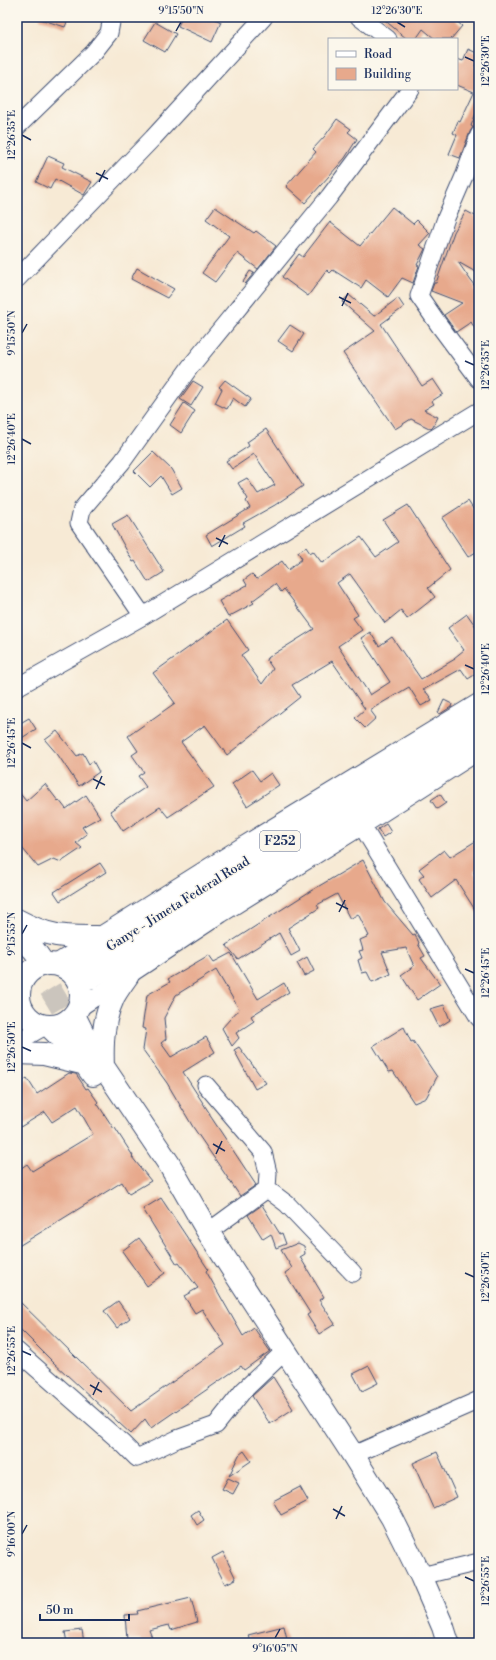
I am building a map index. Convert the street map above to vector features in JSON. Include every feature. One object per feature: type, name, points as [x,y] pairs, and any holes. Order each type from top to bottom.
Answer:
[{"type":"main road","name":"Ganye - Jimeta Federal Road","points":[[479,716],[86,972],[301,848],[479,735]]},
{"type":"main road","points":[[17,920],[40,931],[55,936],[98,937]]},
{"type":"main road","points":[[17,934],[49,964]]},
{"type":"main road","points":[[47,1026],[61,1024],[68,1021],[76,1011],[81,1000],[79,984],[70,970],[63,966],[49,964],[31,970],[19,979],[18,998],[22,1010],[30,1020],[47,1026],[95,1066],[169,1164],[208,1232],[353,1454],[392,1518],[421,1576],[443,1627],[448,1643]]},
{"type":"main road","points":[[95,1066],[106,1019],[114,996],[128,975]]},
{"type":"main road","points":[[76,1011],[83,1036],[95,1066]]},
{"type":"main road","points":[[17,1053],[44,1054],[95,1066]]},
{"type":"street","points":[[17,126],[94,52],[108,33],[112,17]]},
{"type":"street","points":[[17,279],[153,138],[264,17]]},
{"type":"street","points":[[359,17],[387,38]]},
{"type":"street","points":[[143,616],[79,523],[82,509],[122,462],[190,367],[329,197],[409,90]]},
{"type":"street","points":[[479,135],[465,174],[446,218],[420,296],[438,325],[479,379]]},
{"type":"street","points":[[17,687],[143,616],[479,411]]},
{"type":"street","points":[[49,964],[98,937],[479,702]]},
{"type":"street","points":[[76,1011],[221,914],[479,751]]},
{"type":"street","points":[[362,826],[479,1018]]},
{"type":"street","points":[[17,1042],[47,1026]]},
{"type":"street","points":[[206,1085],[263,1152],[268,1173],[267,1189]]},
{"type":"street","points":[[208,1232],[267,1189]]},
{"type":"street","points":[[267,1189],[287,1204],[353,1273]]},
{"type":"street","points":[[17,1351],[137,1458],[177,1439],[216,1425],[243,1391],[286,1351]]},
{"type":"street","points":[[353,1454],[479,1400]]},
{"type":"street","points":[[421,1576],[479,1562]]},
{"type":"building","points":[[40,17],[69,17],[65,27],[40,19]]},
{"type":"building","points":[[182,17],[211,17],[221,22],[212,42],[178,26]]},
{"type":"building","points":[[381,17],[452,17],[462,26],[452,38],[434,38],[423,29],[417,38],[406,38]]},
{"type":"building","points":[[155,22],[176,34],[165,52],[144,40]]},
{"type":"building","points":[[468,49],[479,54],[475,66],[479,68],[479,105],[471,126],[473,127],[460,158],[449,154],[457,135],[453,133],[458,121],[460,122],[474,92],[458,85],[458,59],[463,61]]},
{"type":"building","points":[[337,119],[351,129],[348,132],[357,139],[345,158],[305,203],[286,186],[316,152],[313,149],[325,136]]},
{"type":"building","points":[[48,156],[64,163],[62,167],[92,182],[84,195],[55,179],[50,189],[36,182]]},
{"type":"building","points":[[215,207],[254,233],[256,231],[276,246],[258,269],[237,253],[215,282],[202,273],[229,236],[206,219]]},
{"type":"building","points":[[392,207],[413,224],[417,220],[430,233],[419,245],[425,249],[417,265],[419,266],[413,283],[402,278],[388,297],[366,280],[361,288],[333,270],[330,273],[327,270],[308,296],[282,277],[299,254],[303,257],[330,222],[360,246]]},
{"type":"building","points":[[466,211],[479,218],[479,274],[458,262],[476,288],[475,289],[479,296],[479,335],[471,322],[456,332],[444,315],[462,303],[431,291],[434,283],[436,283],[454,232]]},
{"type":"building","points":[[137,268],[174,289],[167,298],[131,279]]},
{"type":"building","points":[[250,271],[254,273],[245,284],[243,282]]},
{"type":"building","points":[[349,295],[374,316],[398,298],[404,307],[381,324],[422,386],[433,379],[443,394],[432,401],[434,404],[424,410],[438,417],[431,429],[411,419],[395,429],[343,353],[375,331],[342,302]]},
{"type":"building","points":[[290,325],[304,334],[293,351],[278,341]]},
{"type":"building","points":[[225,380],[251,399],[245,407],[233,398],[227,409],[215,403],[222,389],[219,387]]},
{"type":"building","points":[[193,381],[203,387],[191,406],[180,399]]},
{"type":"building","points":[[184,403],[195,411],[181,433],[170,425]]},
{"type":"building","points":[[266,429],[303,486],[275,505],[243,523],[245,526],[212,546],[206,535],[250,508],[246,501],[248,499],[238,483],[247,478],[258,494],[275,485],[254,454],[232,469],[226,461],[249,446],[247,442]]},
{"type":"building","points":[[153,452],[171,469],[182,488],[172,494],[161,476],[150,487],[134,471]]},
{"type":"building","points":[[468,501],[479,518],[479,550],[468,557],[442,518]]},
{"type":"building","points":[[408,505],[450,570],[428,588],[435,597],[407,619],[401,610],[385,623],[350,574],[337,583],[358,615],[353,618],[362,630],[338,646],[370,695],[390,682],[361,638],[370,632],[379,646],[392,637],[421,679],[455,659],[454,658],[464,650],[448,628],[467,614],[479,631],[479,672],[468,679],[461,669],[423,690],[432,700],[421,706],[409,687],[370,710],[376,718],[365,728],[355,718],[365,709],[332,661],[292,685],[300,697],[227,755],[205,725],[181,742],[214,787],[168,817],[160,807],[123,831],[110,811],[146,787],[138,776],[144,772],[132,755],[138,751],[128,736],[175,703],[153,673],[227,620],[248,650],[241,655],[262,684],[273,669],[266,659],[314,629],[284,589],[281,592],[275,584],[252,601],[254,603],[228,617],[219,601],[247,585],[244,580],[252,574],[257,579],[282,561],[288,570],[302,559],[298,552],[306,547],[310,553],[313,551],[322,563],[361,537],[376,557],[398,542],[383,520]]},
{"type":"building","points":[[128,515],[164,572],[148,582],[135,561],[133,562],[112,524]]},
{"type":"building","points":[[444,700],[452,704],[451,707],[440,714],[438,713]]},
{"type":"building","points":[[29,718],[36,729],[17,741],[17,725]]},
{"type":"building","points":[[57,731],[77,756],[83,753],[89,764],[93,761],[99,772],[79,786],[58,755],[45,740]]},
{"type":"building","points":[[252,770],[260,781],[271,773],[279,785],[247,806],[232,784]]},
{"type":"building","points":[[45,784],[66,809],[86,795],[100,817],[82,827],[87,834],[76,843],[82,848],[61,862],[54,859],[38,867],[17,842],[17,790],[26,801]]},
{"type":"building","points":[[440,794],[446,803],[437,809],[431,800]]},
{"type":"building","points":[[386,824],[391,832],[383,837],[378,829]]},
{"type":"building","points":[[479,839],[479,868],[474,872],[479,880],[479,916],[456,880],[432,898],[419,879],[424,875],[419,869],[444,850],[450,857]]},
{"type":"building","points":[[363,860],[385,902],[413,935],[415,934],[419,943],[418,944],[425,956],[421,958],[440,984],[417,1000],[401,975],[414,966],[406,948],[382,952],[391,974],[372,982],[367,972],[362,973],[358,960],[362,958],[359,951],[363,950],[360,940],[369,936],[358,914],[350,919],[337,894],[317,905],[319,908],[288,928],[300,951],[291,956],[279,933],[238,959],[226,945],[309,892]]},
{"type":"building","points":[[100,863],[106,872],[60,901],[54,892]]},
{"type":"building","points":[[231,953],[258,999],[284,983],[289,992],[251,1016],[254,1021],[236,1033],[239,1038],[232,1046],[222,1028],[239,1009],[216,970],[176,995],[164,1018],[166,1039],[161,1043],[171,1057],[206,1037],[215,1052],[183,1072],[256,1185],[240,1196],[193,1127],[167,1083],[143,1050],[146,1029],[142,1028],[147,995],[170,982],[168,979],[209,955],[214,962]]},
{"type":"building","points":[[307,957],[314,971],[304,976],[297,963]]},
{"type":"building","points":[[444,1005],[450,1020],[439,1027],[430,1009]]},
{"type":"building","points":[[404,1027],[411,1042],[413,1041],[437,1077],[426,1098],[414,1103],[393,1071],[389,1072],[373,1046]]},
{"type":"building","points":[[239,1047],[266,1083],[255,1089],[234,1050]]},
{"type":"building","points":[[69,1073],[76,1074],[86,1089],[88,1088],[133,1156],[132,1157],[151,1181],[129,1194],[122,1182],[17,1247],[17,1171],[27,1164],[32,1171],[93,1134],[77,1106],[52,1122],[45,1112],[17,1129],[17,1085],[27,1078],[37,1094]]},
{"type":"building","points":[[161,1198],[208,1269],[206,1271],[243,1336],[254,1328],[270,1351],[244,1370],[241,1366],[151,1428],[145,1419],[131,1434],[54,1363],[17,1326],[17,1299],[131,1411],[225,1345],[202,1309],[195,1313],[184,1296],[198,1288],[179,1263],[177,1264],[143,1209]]},
{"type":"building","points":[[262,1205],[280,1234],[282,1233],[286,1244],[276,1248],[271,1234],[263,1239],[248,1215]]},
{"type":"building","points":[[139,1238],[165,1273],[147,1286],[122,1251]]},
{"type":"building","points":[[298,1243],[304,1246],[305,1254],[300,1257],[324,1297],[319,1300],[335,1324],[319,1334],[307,1315],[310,1313],[285,1273],[292,1268],[281,1250]]},
{"type":"building","points":[[118,1301],[130,1318],[117,1328],[104,1311]]},
{"type":"building","points":[[369,1366],[378,1383],[362,1391],[353,1374]]},
{"type":"building","points":[[273,1377],[293,1409],[270,1424],[252,1396]]},
{"type":"building","points":[[244,1451],[251,1461],[229,1476],[239,1455]]},
{"type":"building","points":[[437,1452],[457,1497],[433,1508],[413,1463]]},
{"type":"building","points":[[228,1478],[239,1483],[233,1494],[222,1489]]},
{"type":"building","points":[[300,1487],[308,1501],[281,1515],[273,1501]]},
{"type":"building","points":[[198,1510],[204,1520],[197,1525],[191,1515]]},
{"type":"building","points":[[223,1552],[236,1579],[225,1584],[212,1558]]},
{"type":"building","points":[[191,1598],[197,1622],[171,1630],[169,1625],[149,1630],[154,1643],[142,1643],[141,1639],[127,1640],[125,1615],[138,1614],[137,1611]]},
{"type":"building","points":[[284,1626],[288,1643],[250,1643],[248,1635]]},
{"type":"building","points":[[82,1630],[84,1643],[67,1643],[65,1632]]},
{"type":"tunnel","points":[[18,1021],[90,978]]}]
